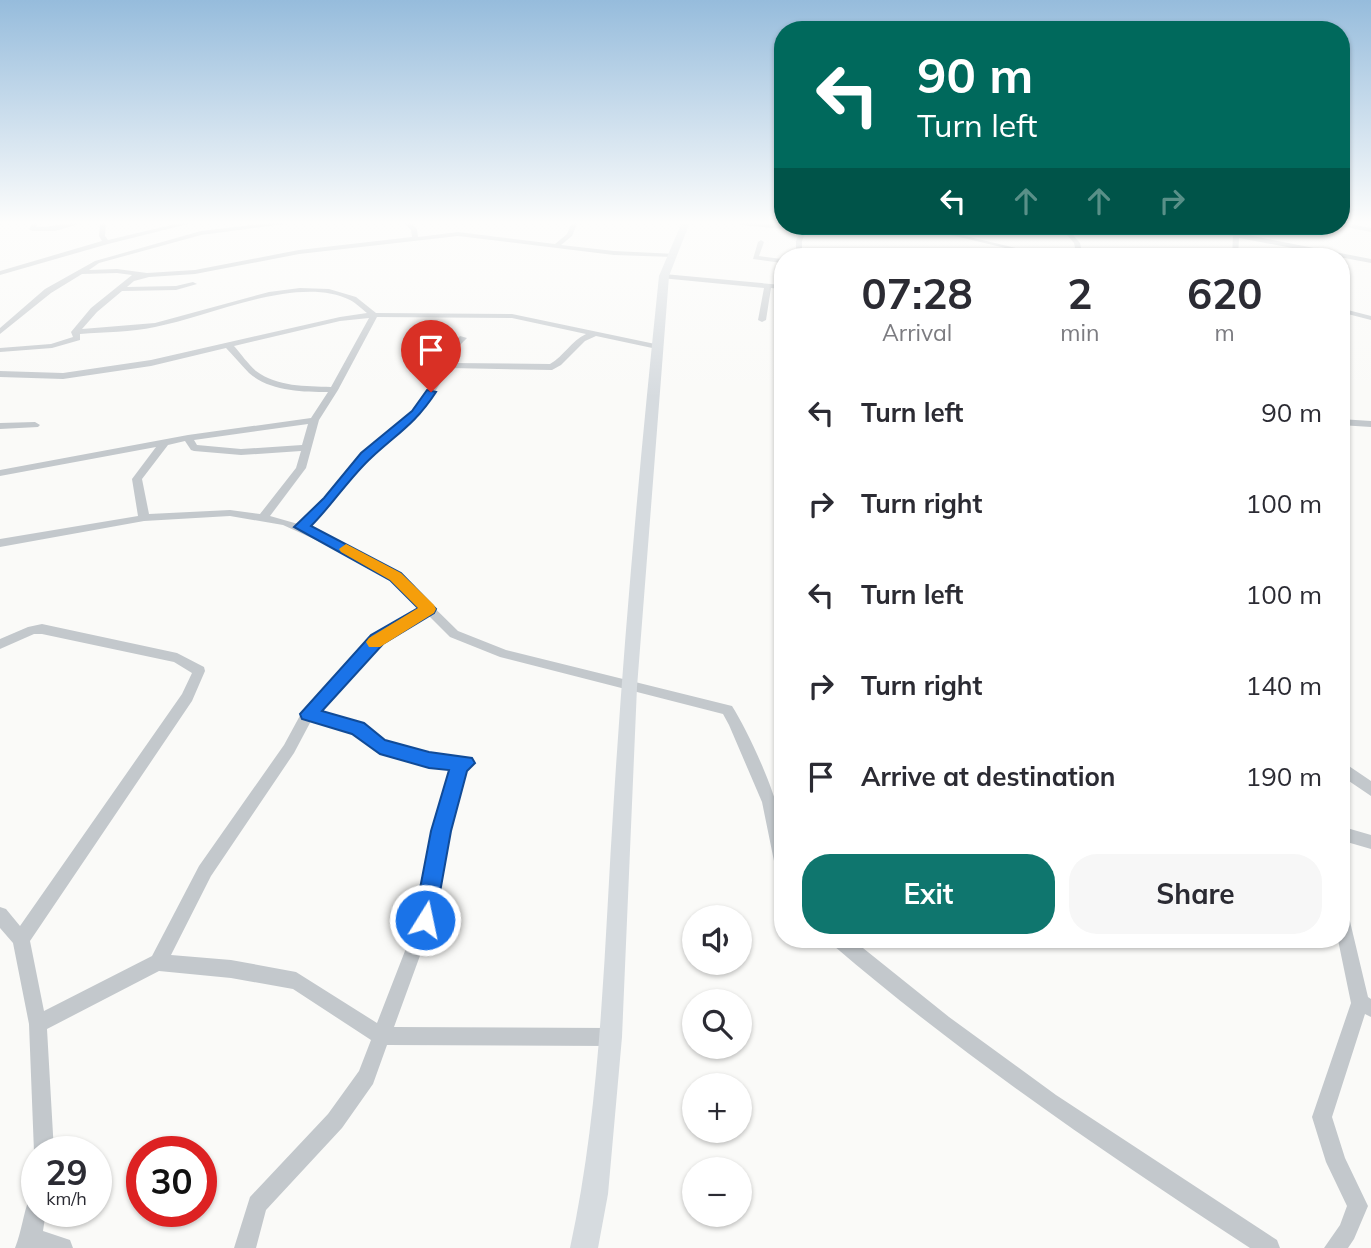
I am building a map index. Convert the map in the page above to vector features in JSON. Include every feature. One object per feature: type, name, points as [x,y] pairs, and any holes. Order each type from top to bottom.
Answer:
[{"type":"main road","points":[[584,1248],[595,1194],[610,1037],[629,687],[664,280]]},
{"type":"street","points":[[0,332],[64,280]]},
{"type":"street","points":[[75,332],[94,310],[131,280]]},
{"type":"street","points":[[708,280],[774,286]]},
{"type":"street","points":[[122,289],[176,288],[193,284]]},
{"type":"street","points":[[762,320],[768,286]]},
{"type":"street","points":[[75,332],[156,325],[307,289],[361,300],[374,315]]},
{"type":"street","points":[[1350,313],[1371,318]]},
{"type":"street","points":[[0,374],[74,374],[151,363],[340,319],[374,315],[512,316],[657,347]]},
{"type":"street","points":[[263,518],[301,468],[314,420],[334,390],[374,315]]},
{"type":"street","points":[[0,350],[65,343],[77,338],[75,332]]},
{"type":"street","points":[[447,365],[552,367],[563,362],[577,340],[596,334]]},
{"type":"street","points":[[301,527],[328,501],[365,456],[416,413],[447,365],[449,351],[463,338]]},
{"type":"street","points":[[228,345],[254,372],[276,384],[334,390]]},
{"type":"street","points":[[0,473],[188,438],[314,420]]},
{"type":"street","points":[[1350,423],[1371,424]]},
{"type":"street","points":[[0,426],[35,425]]},
{"type":"street","points":[[188,438],[194,448],[226,452],[308,448]]},
{"type":"street","points":[[144,518],[137,479],[164,443]]},
{"type":"street","points":[[0,542],[144,518],[230,513],[301,527],[396,577],[454,634],[504,654],[727,710],[735,722],[769,802],[774,825]]},
{"type":"street","points":[[158,962],[205,871],[289,749],[308,714],[377,639],[429,609]]},
{"type":"street","points":[[0,644],[32,630],[42,629],[177,659],[199,671],[187,697],[21,939]]},
{"type":"street","points":[[246,1248],[257,1204],[335,1121],[366,1077],[425,920],[441,831],[459,766],[465,763],[429,760],[380,747],[357,729],[308,714]]},
{"type":"street","points":[[1350,773],[1371,789]]},
{"type":"street","points":[[1350,836],[1371,842]]},
{"type":"street","points":[[0,915],[21,939],[24,967],[38,1024],[43,1136]]},
{"type":"street","points":[[850,948],[942,1024],[1105,1142],[1269,1248]]},
{"type":"street","points":[[1335,1248],[1347,1232],[1358,1206],[1336,1162],[1322,1117],[1365,1005],[1350,948]]},
{"type":"street","points":[[38,1024],[158,962],[231,969],[296,981],[381,1036],[610,1037]]},
{"type":"street","points":[[29,1243],[62,1248]]},
{"type":"slow traffic","points":[[346,549],[396,577],[429,609],[375,642]]},
{"type":"route","points":[[425,920],[441,831],[459,766],[465,763],[429,760],[380,747],[357,729],[308,714],[377,639],[429,609],[396,577],[340,545],[301,527],[328,501],[365,456],[397,432],[416,413],[431,392]]}]
